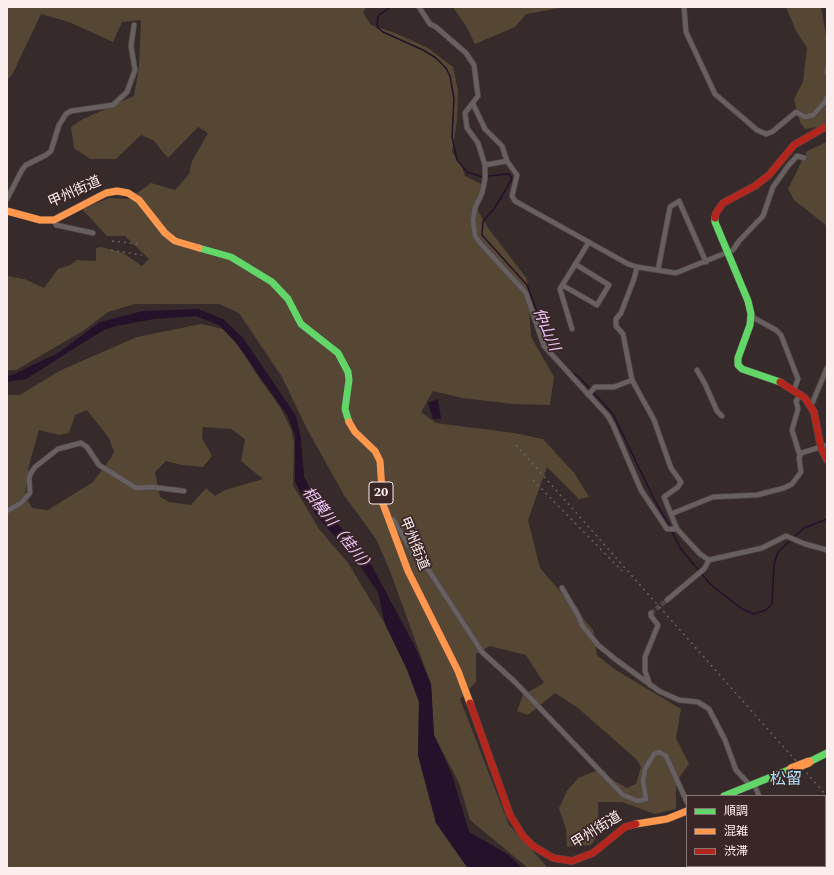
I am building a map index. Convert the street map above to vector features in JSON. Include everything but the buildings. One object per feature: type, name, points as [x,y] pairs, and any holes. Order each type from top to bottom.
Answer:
[{"type":"main road","points":[[827,126],[794,145],[769,175],[756,186],[720,206],[715,218],[715,226],[748,301],[752,317],[738,358],[738,365],[742,369],[773,379],[797,392],[811,406],[825,446],[827,460]]},
{"type":"main road","name":"甲州街道","points":[[7,211],[40,220],[54,220],[106,193],[117,191],[128,193],[139,200],[165,233],[175,241],[231,257],[279,288],[288,299],[301,324],[332,347],[344,360],[349,380],[345,403],[346,415],[355,432],[375,451],[380,461],[382,504],[408,571],[458,671],[510,814],[523,836],[533,846],[553,858],[572,861],[593,853],[625,828],[636,824],[667,819],[686,812]]},
{"type":"main road","points":[[727,795],[827,755]]},
{"type":"street","points":[[419,7],[430,24],[453,40],[471,58],[474,65],[478,96],[465,113],[467,128],[478,143],[485,171],[482,193],[475,208],[473,220],[475,236],[521,285],[530,301],[544,346],[604,412],[613,425],[641,490],[667,529],[677,529]]},
{"type":"street","points":[[684,7],[686,32],[715,94],[758,130],[766,134],[772,132],[796,112],[805,117],[813,115],[825,102],[827,97]]},
{"type":"street","points":[[7,199],[26,165],[51,151],[59,125],[66,114],[71,110],[113,104],[127,92],[135,70],[131,46],[134,25]]},
{"type":"street","points":[[473,104],[486,129],[502,146],[507,160],[518,175],[512,196],[515,201],[628,264],[637,267],[676,273],[728,254],[733,250],[738,241],[763,216],[773,187],[788,166],[797,156],[804,158]]},
{"type":"street","points":[[484,165],[507,160]]},
{"type":"street","points":[[658,270],[670,207],[679,202],[706,262]]},
{"type":"street","points":[[54,220],[56,225],[93,234]]},
{"type":"street","points":[[572,330],[560,288],[589,242]]},
{"type":"street","points":[[562,285],[597,305],[609,285],[575,264]]},
{"type":"street","points":[[637,267],[623,307],[616,319],[616,326],[623,334],[632,380],[654,420],[671,468],[681,482],[678,487],[664,496],[677,529],[700,554],[709,560],[762,548],[786,536],[827,550]]},
{"type":"street","points":[[671,514],[713,498],[757,495],[784,488],[797,478],[801,472],[800,456],[792,430],[798,408],[796,401],[798,379],[781,335],[776,330],[752,317]]},
{"type":"street","points":[[811,406],[827,368]]},
{"type":"street","points":[[697,370],[705,384],[716,411],[722,416]]},
{"type":"street","points":[[588,395],[595,387],[614,387],[632,380]]},
{"type":"street","points":[[7,511],[21,502],[30,493],[30,472],[35,467],[58,450],[81,443],[87,447],[99,466],[136,488],[159,487],[184,491]]},
{"type":"street","points":[[800,456],[802,453],[825,446]]},
{"type":"street","points":[[382,504],[386,505],[394,522],[410,548],[430,572],[482,652],[515,682],[623,795],[638,801],[646,799],[642,781],[645,769],[654,754],[659,752],[666,756],[686,800]]},
{"type":"street","points":[[667,600],[700,573],[709,560]]},
{"type":"street","points":[[562,588],[578,614],[582,625],[598,645],[651,687],[673,698],[695,701],[709,709],[730,752],[736,770],[752,785],[758,795]]},
{"type":"street","points":[[651,613],[651,616],[658,626],[645,657],[645,671],[651,687]]},
{"type":"shaded area","points":[[7,7],[366,7],[363,13],[371,25],[395,33],[428,48],[453,67],[458,91],[457,120],[452,152],[461,164],[465,176],[481,184],[478,211],[488,228],[527,279],[531,337],[554,377],[550,405],[513,404],[462,398],[433,391],[421,412],[436,423],[514,433],[543,439],[575,474],[589,497],[579,499],[547,467],[528,520],[540,568],[593,630],[597,655],[614,669],[681,709],[676,738],[689,764],[676,782],[676,809],[655,814],[622,802],[598,802],[599,833],[591,845],[567,847],[566,829],[559,808],[567,791],[578,778],[596,771],[627,788],[636,784],[641,767],[636,759],[578,708],[555,693],[528,715],[517,711],[523,695],[544,683],[526,655],[490,646],[476,654],[476,682],[460,699],[509,825],[548,868],[528,868],[470,820],[459,783],[434,735],[431,684],[390,571],[376,539],[344,495],[307,429],[282,377],[239,313],[219,304],[135,304],[108,312],[83,331],[16,370],[7,370],[7,276],[24,279],[44,288],[58,269],[70,265],[77,260],[96,261],[96,248],[101,247],[123,253],[142,266],[149,259],[125,236],[107,236],[82,209],[109,198],[129,199],[151,183],[175,190],[189,174],[192,161],[208,133],[198,127],[168,158],[153,140],[141,135],[116,159],[90,159],[74,148],[71,127],[83,119],[134,96],[139,66],[141,20],[122,22],[113,42],[69,22],[41,14],[12,75],[7,80]]},
{"type":"shaded area","points":[[453,7],[567,7],[526,14],[515,27],[475,44],[466,26]]},
{"type":"shaded area","points":[[786,7],[821,7],[827,41],[827,129],[817,127],[805,129],[800,122],[794,99],[803,82],[807,48],[796,31]]},
{"type":"shaded area","points":[[827,142],[827,226],[794,200],[788,189],[807,151]]},
{"type":"shaded area","points":[[201,324],[223,329],[238,342],[255,372],[280,407],[291,429],[294,443],[293,485],[319,529],[348,563],[385,624],[407,670],[419,702],[418,755],[436,823],[467,867],[470,868],[7,868],[7,395],[20,395],[59,371],[137,337]],"holes":[[[87,410],[109,438],[114,452],[111,458],[93,482],[48,510],[32,508],[25,495],[29,465],[39,430],[59,435],[69,433],[75,415]],[[203,427],[231,429],[245,439],[241,461],[263,479],[225,490],[215,496],[206,488],[191,505],[169,502],[160,497],[155,472],[166,461],[182,465],[203,467],[212,456],[202,438]]]},
{"type":"water","name":"相模川（桂川）","points":[[198,309],[223,319],[243,338],[296,416],[301,439],[304,477],[312,492],[372,566],[415,647],[431,684],[434,735],[452,775],[469,832],[509,855],[522,868],[467,867],[436,823],[418,755],[419,702],[407,669],[385,624],[378,592],[357,562],[318,517],[300,492],[295,481],[295,435],[287,415],[236,343],[219,325],[196,316],[154,319],[116,326],[102,331],[26,379],[7,382],[7,376],[58,353],[100,322],[143,311]]},
{"type":"water","points":[[438,399],[441,419],[433,419],[428,403]]},
{"type":"waterway","name":"仲山川","points":[[390,7],[378,16],[377,27],[383,32],[423,50],[436,58],[446,68],[450,76],[454,99],[452,137],[457,160],[467,172],[483,177]]},
{"type":"waterway","name":"仲山川","points":[[487,176],[509,174],[512,179],[494,209],[483,221],[482,235],[527,285],[552,352]]},
{"type":"waterway","name":"仲山川","points":[[571,372],[580,378],[613,414],[653,497],[670,527]]},
{"type":"waterway","name":"仲山川","points":[[794,537],[804,528],[827,519]]},
{"type":"waterway","name":"仲山川","points":[[671,530],[681,549],[710,584],[742,609],[754,614],[766,610],[772,604],[774,564],[778,552],[791,540]]},
{"type":"tunnel","points":[[651,613],[667,600]]},
{"type":"railway","points":[[112,241],[140,244]]},
{"type":"railway","points":[[111,250],[142,255]]},
{"type":"railway","points":[[516,445],[827,796]]},
{"type":"railway","points":[[533,480],[622,571]]},
{"type":"traffic: fast","points":[[715,218],[715,222],[748,301],[751,314],[750,325],[738,358],[738,365],[742,369],[780,382]]},
{"type":"traffic: fast","points":[[199,248],[231,257],[272,282],[288,299],[301,324],[338,353],[348,372],[349,380],[345,409],[349,422]]},
{"type":"traffic: fast","points":[[809,762],[827,753]]},
{"type":"traffic: fast","points":[[726,795],[791,769]]},
{"type":"traffic: slow","points":[[7,211],[40,220],[54,220],[106,193],[117,191],[128,193],[139,200],[165,233],[175,241],[199,248]]},
{"type":"traffic: slow","points":[[349,422],[355,432],[375,451],[380,461],[383,504],[408,571],[458,671],[470,703]]},
{"type":"traffic: slow","points":[[791,769],[809,762]]},
{"type":"traffic: slow","points":[[636,824],[667,819],[686,811]]},
{"type":"traffic: jam","points":[[715,218],[716,213],[723,203],[755,186],[769,175],[794,145],[827,126]]},
{"type":"traffic: jam","points":[[780,382],[805,398],[814,412],[821,448],[827,460]]},
{"type":"traffic: jam","points":[[470,703],[510,815],[523,836],[533,846],[553,858],[572,861],[593,853],[625,827],[636,824]]},
{"type":"district","name":"松留","points":[[786,781]]}]
